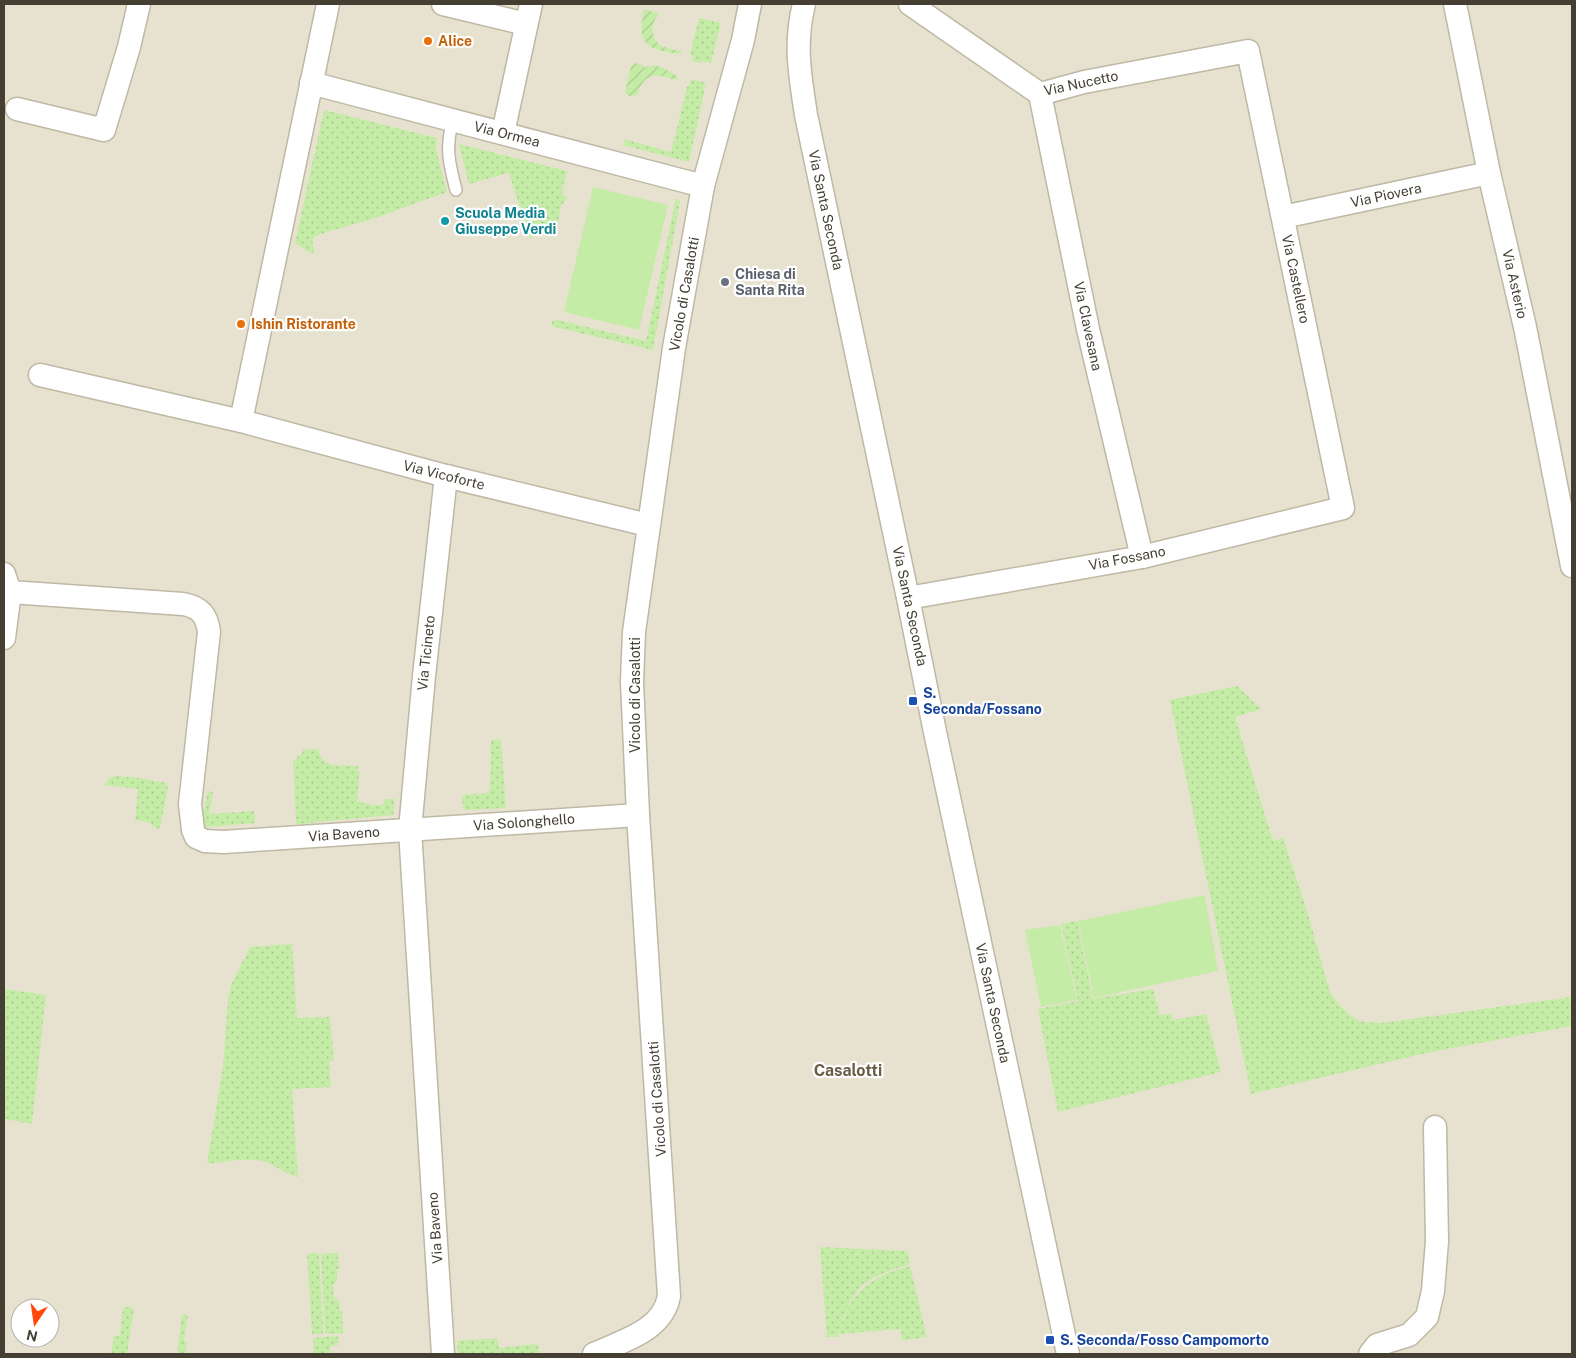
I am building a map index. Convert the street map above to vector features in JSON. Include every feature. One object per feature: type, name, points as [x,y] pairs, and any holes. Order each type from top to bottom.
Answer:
[{"type":"street","points":[[17,109],[104,130],[129,47],[139,4]]},
{"type":"street","points":[[241,421],[328,4]]},
{"type":"street","points":[[443,4],[528,14],[503,133]]},
{"type":"street","name":"Vicolo di Casalotti","points":[[594,1354],[655,1324],[666,1308],[669,1296],[638,815],[632,660],[637,606],[674,348],[703,186],[743,40],[750,4]]},
{"type":"street","name":"Via Santa Seconda","points":[[804,4],[798,30],[797,53],[806,115],[1068,1354]]},
{"type":"street","name":"Via Nucetto","points":[[910,4],[1040,94],[1084,82],[1248,51]]},
{"type":"street","name":"Via Asterio","points":[[1455,4],[1489,173],[1525,327],[1572,565]]},
{"type":"street","name":"Via Castellero","points":[[1248,51],[1343,508]]},
{"type":"street","name":"Via Ormea","points":[[311,83],[703,186]]},
{"type":"street","name":"Via Clavesana","points":[[1040,94],[1088,329],[1142,556]]},
{"type":"street","name":"Via Piovera","points":[[1283,218],[1489,173]]},
{"type":"street","name":"Via Vicoforte","points":[[40,375],[241,421],[446,476],[648,525]]},
{"type":"street","name":"Via Ticineto","points":[[410,830],[424,676],[446,476]]},
{"type":"street","name":"Via Fossano","points":[[908,598],[1142,556],[1343,508]]},
{"type":"street","points":[[4,638],[6,586]]},
{"type":"street","name":"Via Baveno","points":[[6,586],[183,604],[195,607],[204,614],[209,632],[190,804],[193,830],[196,837],[205,841],[223,842],[410,830],[443,1354]]},
{"type":"street","name":"Via Solonghello","points":[[410,830],[638,815]]},
{"type":"street","points":[[1370,1354],[1377,1345],[1410,1335],[1427,1317],[1433,1291],[1436,1241],[1435,1127]]},
{"type":"lane","points":[[453,120],[448,138],[448,153],[456,190]]},
{"type":"shaded area","points":[[4,4],[1572,4],[1572,1354],[4,1354]]},
{"type":"green space","points":[[644,9],[659,14],[653,28],[654,38],[657,42],[667,48],[681,51],[681,54],[660,50],[647,44],[643,38],[642,31]]},
{"type":"green space","points":[[699,18],[721,23],[711,63],[692,61],[693,57],[690,55]]},
{"type":"green space","points":[[634,63],[643,65],[644,68],[649,66],[662,67],[677,76],[678,79],[675,80],[656,75],[651,76],[643,82],[637,95],[629,96],[625,93],[631,66]]},
{"type":"green space","points":[[691,79],[706,83],[689,162],[623,145],[625,139],[671,152],[687,87]]},
{"type":"green space","points":[[324,110],[437,138],[436,150],[447,192],[372,219],[317,235],[313,240],[315,252],[310,253],[295,243]]},
{"type":"green space","points":[[459,144],[567,171],[562,193],[567,198],[561,206],[556,235],[537,234],[535,237],[530,238],[509,173],[469,184]]},
{"type":"green space","points":[[593,187],[668,205],[639,330],[564,312]]},
{"type":"green space","points":[[676,198],[680,201],[653,350],[551,326],[553,319],[646,341]]},
{"type":"green space","points":[[1237,686],[1261,709],[1235,717],[1273,841],[1283,838],[1307,911],[1330,992],[1340,1006],[1359,1020],[1381,1023],[1572,997],[1572,1026],[1431,1052],[1251,1094],[1170,700]]},
{"type":"green space","points":[[501,739],[506,808],[465,810],[462,795],[487,793],[490,789],[491,740]]},
{"type":"green space","points":[[319,749],[320,755],[327,763],[358,766],[357,771],[360,771],[357,801],[371,805],[383,805],[385,799],[395,799],[393,815],[296,824],[293,760],[302,754],[303,750]]},
{"type":"green space","points":[[115,776],[166,783],[168,788],[160,829],[152,826],[150,822],[135,820],[138,789],[104,785],[108,779]]},
{"type":"green space","points":[[208,790],[213,793],[209,814],[254,811],[255,823],[205,826],[202,821]]},
{"type":"green space","points":[[1205,895],[1218,971],[1094,998],[1078,921]]},
{"type":"green space","points":[[1077,921],[1093,999],[1153,989],[1160,1015],[1171,1014],[1172,1020],[1206,1014],[1221,1072],[1058,1112],[1038,1009],[1078,1001],[1061,924]]},
{"type":"green space","points":[[1060,925],[1077,1000],[1041,1007],[1025,930]]},
{"type":"green space","points":[[292,944],[297,1018],[330,1017],[334,1061],[329,1061],[331,1087],[292,1089],[298,1177],[290,1175],[266,1162],[253,1160],[207,1164],[223,1067],[231,985],[250,947]]},
{"type":"green space","points":[[4,989],[46,995],[32,1124],[4,1119]]},
{"type":"green space","points":[[820,1247],[907,1251],[910,1264],[877,1276],[862,1286],[848,1306],[838,1337],[827,1337]]},
{"type":"green space","points":[[319,1253],[323,1334],[312,1334],[307,1254]]},
{"type":"green space","points":[[338,1253],[339,1269],[337,1269],[337,1281],[333,1284],[334,1298],[339,1300],[340,1310],[342,1311],[343,1333],[325,1334],[321,1254]]},
{"type":"green space","points":[[910,1266],[927,1337],[902,1340],[900,1329],[839,1334],[849,1307],[863,1288],[883,1275]]},
{"type":"green space","points":[[123,1307],[134,1308],[127,1354],[111,1354],[114,1336],[120,1336]]},
{"type":"green space","points":[[182,1314],[188,1315],[184,1341],[187,1343],[186,1354],[177,1354]]},
{"type":"green space","points":[[338,1336],[339,1345],[330,1346],[330,1354],[314,1354],[313,1338]]},
{"type":"green space","points":[[497,1338],[499,1348],[538,1344],[539,1354],[458,1354],[457,1341]]},
{"type":"place","name":"Alice","points":[[428,41]]},
{"type":"place","name":"Scuola Media Giuseppe Verdi","points":[[445,221]]},
{"type":"place","name":"Chiesa di Santa Rita","points":[[725,282]]},
{"type":"place","name":"Ishin Ristorante","points":[[241,324]]},
{"type":"place","name":"S. Seconda/Fossano","points":[[913,701]]},
{"type":"place","name":"S. Seconda/Fosso Campomorto","points":[[1050,1340]]},
{"type":"district","name":"Casalotti","points":[[848,1070]]}]
